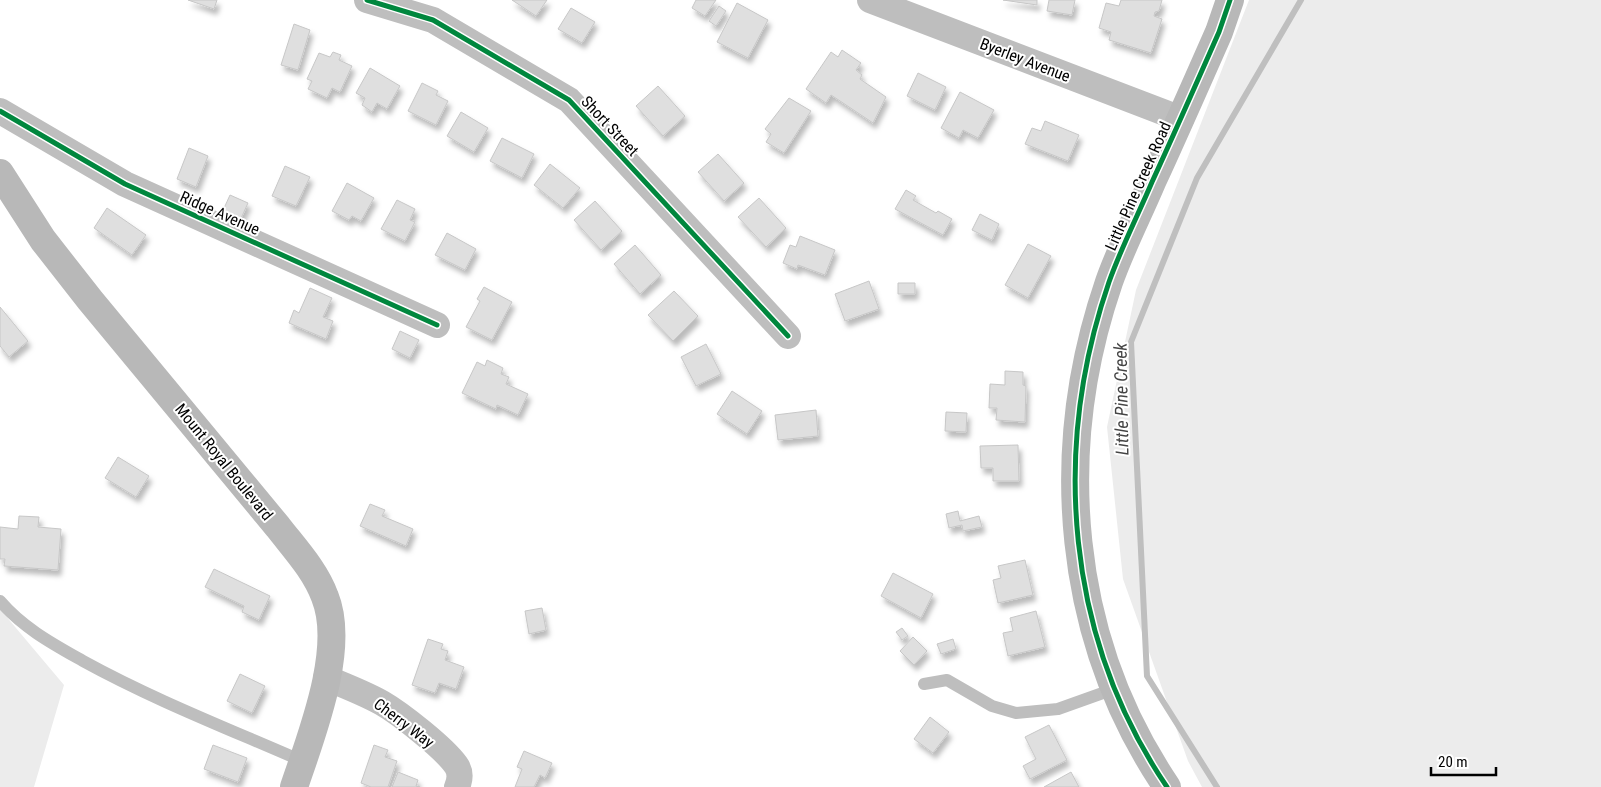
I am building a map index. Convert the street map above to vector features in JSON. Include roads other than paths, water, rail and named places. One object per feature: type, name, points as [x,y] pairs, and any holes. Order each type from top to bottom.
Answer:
[{"type":"street","name":"Short Street","points":[[367,0],[433,20],[569,100],[788,336]]},
{"type":"street","name":"Byerley Avenue","points":[[870,0],[1180,119]]},
{"type":"street","name":"Little Pine Creek Road","points":[[1167,787],[1134,732],[1114,689],[1088,606],[1078,550],[1074,494],[1077,429],[1082,390],[1095,329],[1110,281],[1219,32],[1230,0]]},
{"type":"street","name":"Ridge Avenue","points":[[0,111],[125,184],[437,325]]},
{"type":"street","name":"Mount Royal Boulevard","points":[[0,173],[43,240],[84,293],[310,568],[325,597],[330,621],[331,652],[326,678],[294,787]]},
{"type":"street","name":"Cherry Way","points":[[326,678],[356,689],[384,704],[423,733],[457,766],[460,779],[457,787]]},
{"type":"lane","points":[[0,601],[21,622],[92,666],[134,687],[302,761]]},
{"type":"lane","points":[[924,684],[947,680],[992,706],[1016,713],[1058,709],[1114,689]]},
{"type":"waterway","name":"Little Pine Creek","points":[[1217,787],[1147,676],[1131,342],[1197,178],[1301,0]]}]
